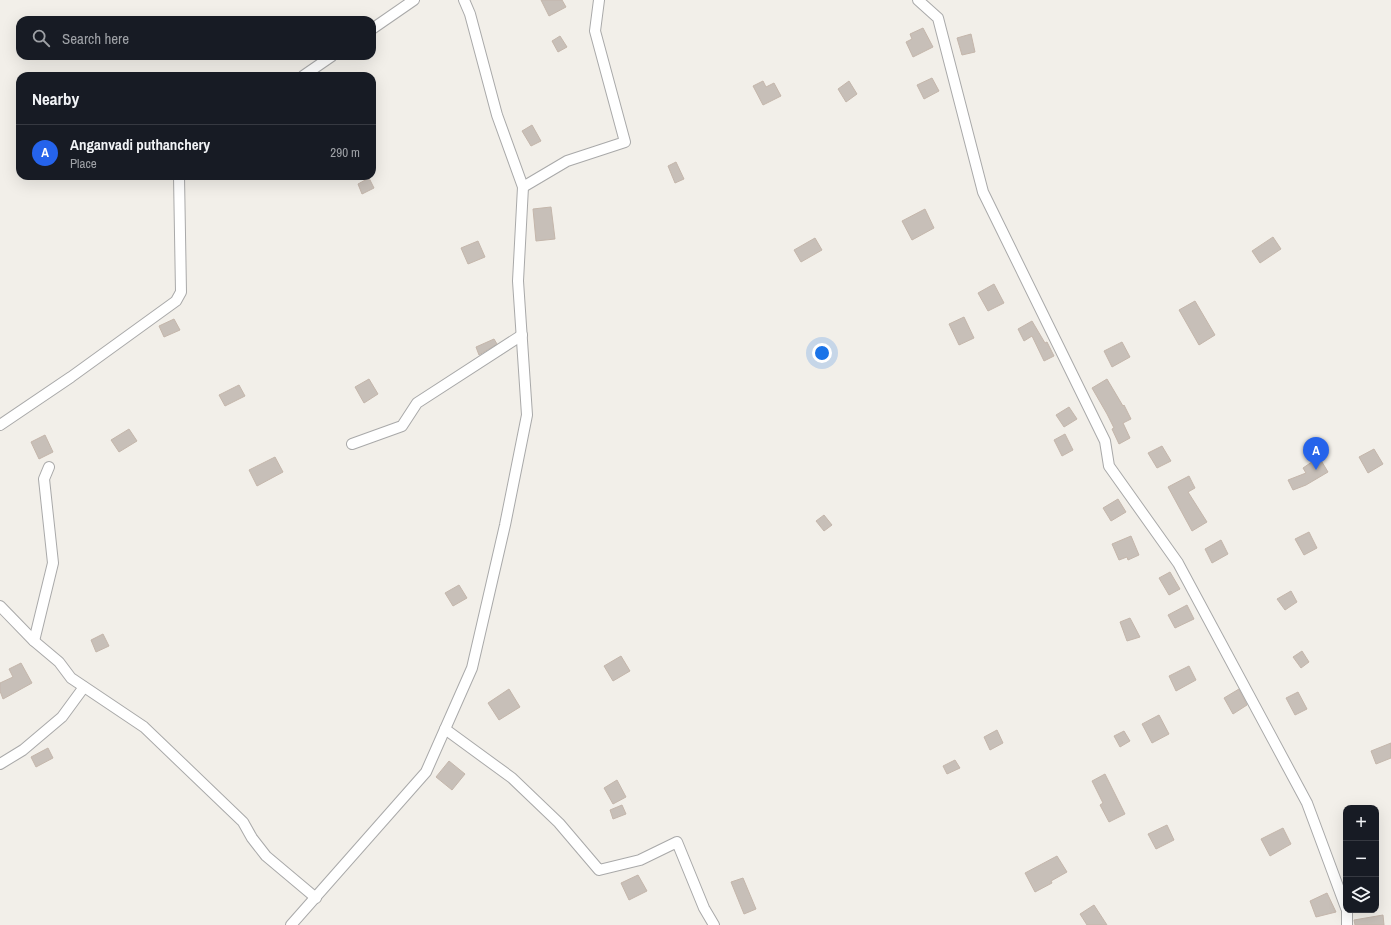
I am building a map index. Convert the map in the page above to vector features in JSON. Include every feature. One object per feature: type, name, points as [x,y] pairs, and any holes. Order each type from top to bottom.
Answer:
[{"type":"street","points":[[376,26],[414,0]]},
{"type":"street","points":[[291,925],[426,772],[472,668],[528,416],[518,280],[523,187],[497,115],[470,14],[464,0]]},
{"type":"street","points":[[523,187],[568,161],[625,142],[595,30],[599,0]]},
{"type":"street","points":[[918,0],[938,18],[983,192],[1104,441],[1109,466],[1178,563],[1307,803],[1343,901]]},
{"type":"street","points":[[309,72],[326,60]]},
{"type":"street","points":[[0,425],[176,301],[181,292],[179,180]]},
{"type":"street","points":[[352,444],[402,426],[417,404],[522,335]]},
{"type":"street","points":[[34,641],[53,563],[44,479],[49,467]]},
{"type":"street","points":[[0,606],[34,641],[59,662],[71,678],[144,727],[243,822],[252,838],[266,856],[316,898]]},
{"type":"street","points":[[0,764],[23,750],[62,717],[84,687]]},
{"type":"street","points":[[445,729],[512,778],[558,824],[600,870],[640,860],[677,842],[704,908],[714,925]]},
{"type":"street","points":[[1346,913],[1347,925]]},
{"type":"building","points":[[541,0],[562,0],[566,7],[549,16]]},
{"type":"building","points":[[923,28],[933,47],[913,57],[906,42],[912,39],[910,34]]},
{"type":"building","points":[[971,34],[975,52],[962,55],[957,38]]},
{"type":"building","points":[[560,36],[567,47],[558,52],[552,41]]},
{"type":"building","points":[[932,78],[939,91],[924,99],[917,85]]},
{"type":"building","points":[[763,81],[766,87],[774,83],[781,96],[763,105],[753,86]]},
{"type":"building","points":[[849,81],[857,94],[846,102],[838,89]]},
{"type":"building","points":[[532,125],[541,141],[531,146],[522,131]]},
{"type":"building","points":[[676,162],[684,179],[675,183],[668,166]]},
{"type":"building","points":[[365,180],[370,180],[374,188],[362,194],[358,184]]},
{"type":"building","points":[[551,207],[555,239],[536,241],[533,209]]},
{"type":"building","points":[[925,209],[934,228],[912,240],[902,221]]},
{"type":"building","points":[[1273,237],[1281,249],[1260,263],[1252,251]]},
{"type":"building","points":[[815,238],[822,250],[801,262],[794,250]]},
{"type":"building","points":[[478,241],[485,257],[468,264],[461,248]]},
{"type":"building","points":[[994,284],[1004,303],[988,311],[978,293]]},
{"type":"building","points":[[1195,301],[1215,335],[1199,345],[1179,310]]},
{"type":"building","points":[[964,317],[974,338],[959,345],[949,324]]},
{"type":"building","points":[[174,319],[180,330],[164,337],[159,326]]},
{"type":"building","points":[[1032,321],[1045,343],[1047,342],[1054,356],[1044,361],[1032,336],[1024,341],[1018,329]]},
{"type":"building","points":[[494,339],[497,344],[479,355],[476,347]]},
{"type":"building","points":[[1122,342],[1130,357],[1112,367],[1104,351]]},
{"type":"building","points":[[369,379],[378,394],[364,403],[355,387]]},
{"type":"building","points":[[1107,379],[1123,406],[1124,405],[1131,419],[1123,423],[1130,438],[1119,444],[1112,429],[1114,428],[1092,388]]},
{"type":"building","points":[[239,385],[245,396],[225,406],[219,395]]},
{"type":"building","points":[[1069,407],[1077,419],[1064,427],[1056,415]]},
{"type":"building","points":[[129,429],[137,441],[119,452],[111,440]]},
{"type":"building","points":[[1065,434],[1073,450],[1062,456],[1054,440]]},
{"type":"building","points":[[45,435],[53,452],[39,459],[31,442]]},
{"type":"building","points":[[1162,446],[1171,461],[1157,468],[1148,453]]},
{"type":"building","points":[[1374,449],[1383,464],[1368,473],[1359,457]]},
{"type":"building","points":[[275,457],[283,472],[257,486],[249,470]]},
{"type":"building","points":[[1319,457],[1328,472],[1306,485],[1293,490],[1288,480],[1306,473],[1303,468]]},
{"type":"building","points":[[1189,476],[1195,488],[1188,492],[1207,522],[1192,531],[1168,487]]},
{"type":"building","points":[[1118,499],[1126,512],[1111,521],[1103,508]]},
{"type":"building","points":[[824,515],[832,525],[824,531],[816,521]]},
{"type":"building","points":[[1309,532],[1317,548],[1304,555],[1295,539]]},
{"type":"building","points":[[1131,536],[1139,555],[1128,560],[1127,557],[1119,560],[1112,544]]},
{"type":"building","points":[[1221,540],[1228,554],[1212,563],[1205,549]]},
{"type":"building","points":[[1170,572],[1180,589],[1169,595],[1159,578]]},
{"type":"building","points":[[459,585],[467,598],[453,606],[445,593]]},
{"type":"building","points":[[1291,591],[1297,602],[1285,610],[1277,599]]},
{"type":"building","points":[[1187,605],[1194,619],[1175,628],[1168,615]]},
{"type":"building","points":[[1130,618],[1140,637],[1127,641],[1120,622]]},
{"type":"building","points":[[103,634],[109,646],[96,652],[91,640]]},
{"type":"building","points":[[1302,651],[1309,662],[1301,668],[1293,657]]},
{"type":"building","points":[[621,656],[630,671],[613,681],[604,666]]},
{"type":"building","points":[[21,663],[32,683],[3,699],[0,691],[0,683],[13,677],[9,669]]},
{"type":"building","points":[[1189,666],[1196,680],[1176,691],[1169,676]]},
{"type":"building","points":[[509,689],[520,707],[499,720],[488,703]]},
{"type":"building","points":[[1239,689],[1247,705],[1233,714],[1224,698]]},
{"type":"building","points":[[1298,692],[1307,709],[1295,715],[1286,698]]},
{"type":"building","points":[[1159,715],[1169,734],[1152,743],[1142,724]]},
{"type":"building","points":[[997,730],[1003,743],[990,750],[984,737]]},
{"type":"building","points":[[1124,731],[1130,741],[1120,747],[1114,736]]},
{"type":"building","points":[[1391,743],[1391,758],[1376,764],[1371,751]]},
{"type":"building","points":[[48,748],[53,758],[36,767],[31,757]]},
{"type":"building","points":[[955,760],[960,768],[947,774],[943,766]]},
{"type":"building","points":[[449,761],[465,774],[452,790],[436,777]]},
{"type":"building","points":[[1105,774],[1125,814],[1109,822],[1100,805],[1103,803],[1092,781]]},
{"type":"building","points":[[617,780],[626,797],[613,804],[604,788]]},
{"type":"building","points":[[622,805],[626,814],[613,819],[610,810]]},
{"type":"building","points":[[1167,825],[1174,840],[1156,849],[1148,834]]},
{"type":"building","points":[[1283,828],[1291,844],[1270,856],[1261,839]]},
{"type":"building","points":[[1057,856],[1067,872],[1051,881],[1052,883],[1035,892],[1025,873]]},
{"type":"building","points":[[638,875],[647,891],[629,900],[621,883]]},
{"type":"building","points":[[743,878],[756,909],[744,914],[731,882]]},
{"type":"building","points":[[1327,893],[1336,912],[1316,917],[1310,901]]},
{"type":"building","points":[[1094,905],[1107,925],[1087,925],[1080,914]]},
{"type":"building","points":[[1383,915],[1384,925],[1355,925],[1354,920]]},
{"type":"place","name":"Anganvadi puthanchery","points":[[1316,470]]}]
